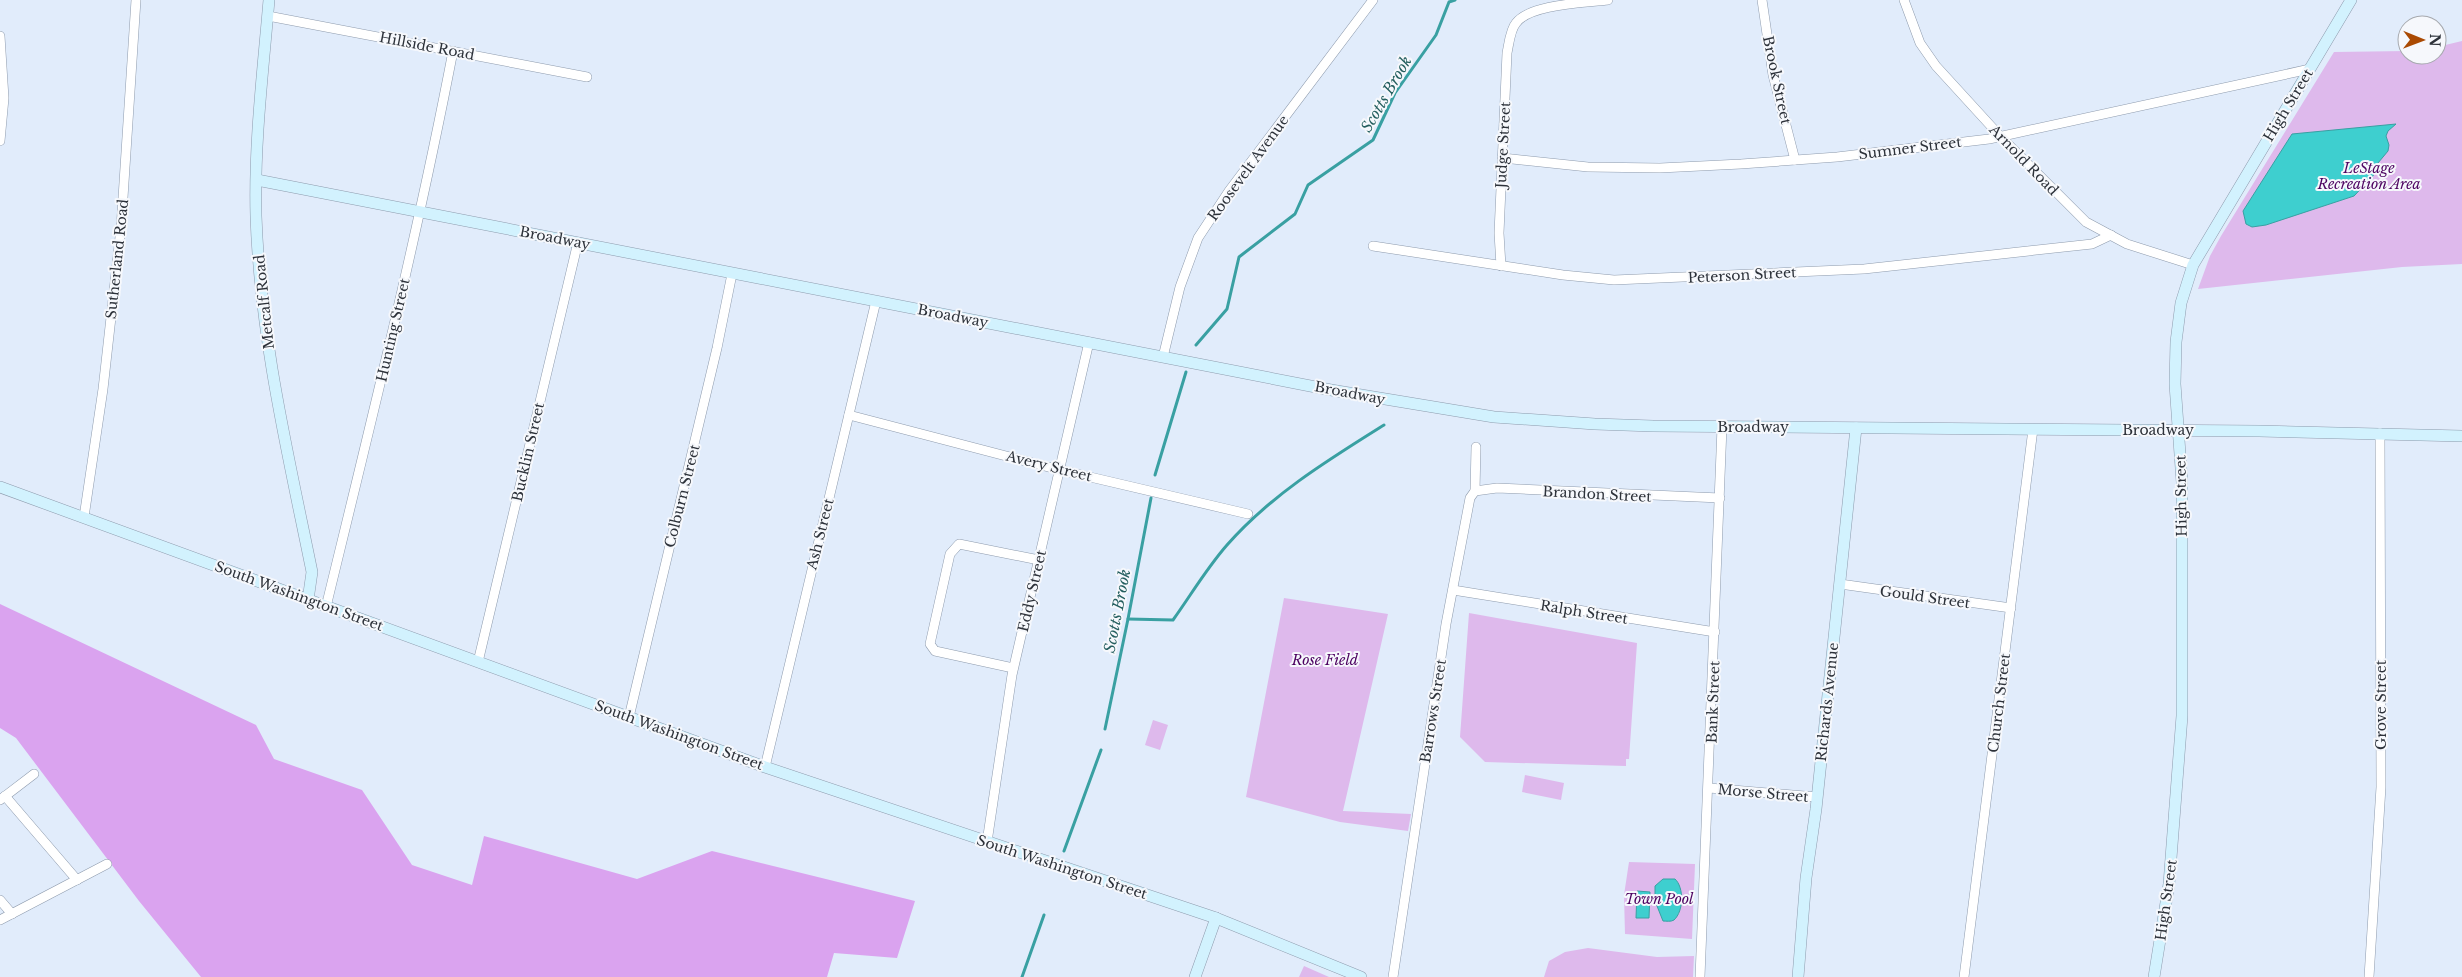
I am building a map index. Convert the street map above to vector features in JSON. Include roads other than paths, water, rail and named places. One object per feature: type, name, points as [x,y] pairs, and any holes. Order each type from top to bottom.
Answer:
[{"type":"street","name":"Sutherland Road","points":[[84,517],[103,389],[121,228],[136,0]]},
{"type":"street","name":"Metcalf Road","points":[[269,0],[256,216],[266,331],[275,388],[312,572],[308,600]]},
{"type":"street","name":"Roosevelt Avenue","points":[[1163,357],[1180,287],[1198,238],[1229,191],[1373,0]]},
{"type":"street","name":"Judge Street","points":[[1501,266],[1499,233],[1507,53],[1514,25],[1523,15],[1540,10],[1608,0]]},
{"type":"street","name":"Brook Street","points":[[1762,0],[1773,75],[1795,160]]},
{"type":"street","name":"Arnold Road","points":[[1904,0],[1915,33],[1924,51],[2000,136],[2086,222],[2127,244],[2193,265]]},
{"type":"street","name":"High Street","points":[[2154,977],[2170,884],[2182,716],[2182,482],[2175,384],[2176,342],[2181,303],[2193,265],[2351,0]]},
{"type":"street","name":"Hillside Road","points":[[268,16],[587,77]]},
{"type":"street","points":[[0,36],[4,98],[0,140]]},
{"type":"street","name":"Hunting Street","points":[[326,607],[421,211],[452,51]]},
{"type":"street","name":"Sumner Street","points":[[1503,158],[1588,167],[1660,168],[1795,160],[1911,149],[2000,136],[2310,69]]},
{"type":"street","name":"Broadway","points":[[257,180],[1395,402],[1494,417],[1595,424],[1722,427],[2179,430],[2462,436]]},
{"type":"street","name":"Peterson Street","points":[[1373,246],[1501,266],[1614,280],[1864,269],[2092,244],[2111,235]]},
{"type":"street","name":"Bucklin Street","points":[[478,662],[578,242]]},
{"type":"street","name":"Colburn Street","points":[[629,717],[715,358],[732,274]]},
{"type":"street","name":"Ash Street","points":[[765,767],[876,301]]},
{"type":"street","name":"Eddy Street","points":[[986,842],[1013,668],[1089,342]]},
{"type":"street","name":"Avery Street","points":[[849,415],[1060,469],[1248,514]]},
{"type":"street","name":"Bank Street","points":[[1700,977],[1722,427]]},
{"type":"street","name":"Richards Avenue","points":[[1798,977],[1806,878],[1817,797],[1856,428]]},
{"type":"street","name":"Church Street","points":[[1964,977],[2033,429]]},
{"type":"street","name":"Grove Street","points":[[2369,977],[2381,787],[2380,433]]},
{"type":"street","name":"Barrows Street","points":[[1393,977],[1453,590],[1470,498],[1475,491],[1476,447]]},
{"type":"street","name":"South Washington Street","points":[[0,487],[765,767],[1216,918],[1361,977]]},
{"type":"street","name":"Brandon Street","points":[[1475,491],[1497,488],[1720,498]]},
{"type":"street","points":[[1013,668],[935,651],[930,644],[950,554],[959,544],[1039,560]]},
{"type":"street","name":"Gould Street","points":[[1840,584],[2011,608]]},
{"type":"street","name":"Ralph Street","points":[[1453,590],[1715,632]]},
{"type":"street","points":[[34,774],[3,798],[77,880]]},
{"type":"street","name":"Morse Street","points":[[1709,788],[1817,797]]},
{"type":"street","points":[[0,920],[108,864]]},
{"type":"street","points":[[0,900],[12,914]]},
{"type":"street","points":[[1195,977],[1216,918]]},
{"type":"waterway","name":"Scotts Brook","points":[[1196,345],[1227,309],[1239,257],[1295,214],[1308,185],[1373,140],[1395,93],[1436,35],[1449,2],[1455,0]]},
{"type":"waterway","name":"Scotts Brook","points":[[1155,475],[1186,372]]},
{"type":"waterway","points":[[1128,619],[1173,620],[1219,554],[1262,510],[1321,465],[1384,425]]},
{"type":"waterway","name":"Scotts Brook","points":[[1105,729],[1151,498]]},
{"type":"waterway","name":"Scotts Brook","points":[[1064,851],[1101,750]]},
{"type":"waterway","name":"Scotts Brook","points":[[1022,977],[1044,915]]},
{"type":"park label","name":"LeStage Recreation Area","points":[[2369,176]]},
{"type":"park label","name":"Rose Field","points":[[1325,660]]},
{"type":"park label","name":"Town Pool","points":[[1659,899]]}]
